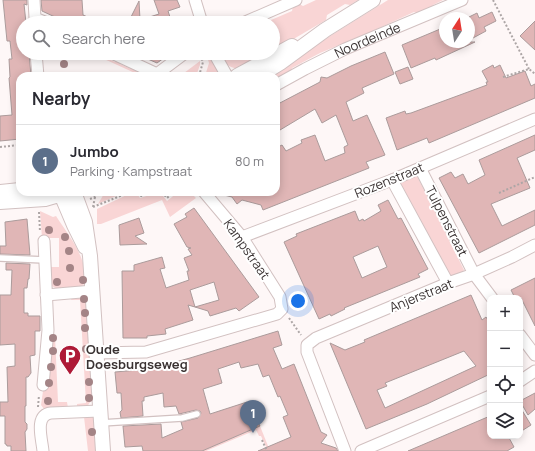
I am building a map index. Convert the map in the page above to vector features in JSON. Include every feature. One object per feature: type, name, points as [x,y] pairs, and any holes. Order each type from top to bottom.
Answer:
[{"type":"street","points":[[34,0],[34,16]]},
{"type":"street","points":[[194,0],[200,16]]},
{"type":"street","points":[[259,16],[296,0]]},
{"type":"street","name":"Noordeinde","points":[[265,72],[325,30],[373,0]]},
{"type":"street","name":"Noordeinde","points":[[280,83],[345,49],[462,0]]},
{"type":"street","name":"Noordeinde","points":[[280,52],[325,30]]},
{"type":"street","points":[[37,60],[38,72]]},
{"type":"street","points":[[127,60],[153,72]]},
{"type":"street","points":[[160,72],[176,60]]},
{"type":"street","points":[[218,60],[225,72]]},
{"type":"street","name":"Noordeinde","points":[[244,72],[265,60]]},
{"type":"street","name":"Rozenstraat","points":[[242,237],[392,180],[535,119]]},
{"type":"street","name":"Tulpenstraat","points":[[420,168],[474,274],[490,295]]},
{"type":"street","points":[[392,180],[448,283]]},
{"type":"street","points":[[0,192],[16,190]]},
{"type":"street","points":[[0,202],[53,196]]},
{"type":"street","points":[[67,196],[74,226],[90,256],[103,451]]},
{"type":"street","name":"Kampstraat","points":[[207,196],[242,237],[280,297],[282,309]]},
{"type":"street","points":[[43,385],[48,330],[44,241]]},
{"type":"street","name":"Anjerstraat","points":[[308,345],[316,338],[448,283],[474,274],[535,245]]},
{"type":"street","points":[[46,294],[93,291]]},
{"type":"street","points":[[96,353],[146,352],[277,314],[282,309]]},
{"type":"street","points":[[523,339],[535,355]]},
{"type":"street","points":[[308,345],[307,352],[345,451]]},
{"type":"street","points":[[523,379],[535,370]]},
{"type":"street","points":[[362,451],[487,397]]},
{"type":"street","points":[[43,451],[41,419],[46,414],[72,412],[100,417]]},
{"type":"lane","points":[[0,258],[45,260]]},
{"type":"lane","points":[[100,417],[182,418],[197,414]]},
{"type":"path","points":[[493,0],[529,68],[535,74]]},
{"type":"path","points":[[201,72],[203,66],[202,60]]},
{"type":"path","points":[[502,77],[529,68]]},
{"type":"path","points":[[0,147],[16,145]]},
{"type":"path","points":[[499,193],[535,177]]},
{"type":"path","points":[[93,208],[121,196]]},
{"type":"path","points":[[39,205],[40,238],[44,241]]},
{"type":"path","points":[[282,309],[308,345]]},
{"type":"path","points":[[262,440],[267,451]]},
{"type":"shaded area","points":[[316,0],[358,0],[350,5],[345,4],[327,15],[326,20],[280,47],[280,16],[292,11],[293,6],[299,4],[303,6]]},
{"type":"shaded area","points":[[388,0],[443,0],[433,5],[432,9],[419,14],[414,12],[364,35],[363,38],[359,40],[356,38],[320,53],[292,68],[291,73],[283,77],[280,76],[280,72],[272,72]]},
{"type":"shaded area","points":[[106,60],[115,62],[116,60],[121,60],[120,64],[138,72],[133,72]]},
{"type":"shaded area","points":[[208,60],[212,60],[217,72],[206,72],[209,63]]},
{"type":"shaded area","points":[[224,60],[256,60],[238,69],[226,64]]},
{"type":"shaded area","points":[[200,61],[197,72],[185,72]]},
{"type":"shaded area","points":[[410,174],[417,176],[464,270],[461,275],[451,277],[401,184],[404,177]]},
{"type":"shaded area","points":[[103,196],[116,196],[98,204]]},
{"type":"shaded area","points":[[125,196],[139,196],[140,198],[147,196],[163,196],[167,201],[173,196],[194,196],[196,198],[170,217],[162,200],[101,224],[97,224],[97,209]]},
{"type":"shaded area","points":[[40,211],[53,217],[56,216],[76,247],[85,272],[86,282],[81,287],[59,289],[52,286],[50,267],[59,267],[59,238],[42,238]]},
{"type":"shaded area","points":[[82,296],[87,299],[93,401],[91,401],[86,408],[77,408],[77,404],[86,403],[80,300],[71,300],[72,297]]},
{"type":"shaded area","points":[[51,336],[55,336],[58,402],[67,402],[68,408],[44,409],[41,405]]},
{"type":"shaded area","points":[[87,415],[94,417],[97,451],[88,451],[84,417]]},
{"type":"shaded area","points":[[260,426],[270,451],[268,451],[261,436],[259,436],[256,430],[206,451],[202,451]]},
{"type":"building","points":[[3,0],[27,0],[27,5],[24,4],[25,16],[16,16],[16,60],[30,60],[31,72],[16,72],[16,139],[0,141],[0,116],[12,115],[9,59],[12,59],[10,41],[7,41]]},
{"type":"building","points":[[41,0],[82,0],[83,15],[85,16],[53,16],[42,11]]},
{"type":"building","points":[[154,0],[177,0],[180,7],[168,11],[170,16],[153,16],[159,14]]},
{"type":"building","points":[[139,1],[140,16],[132,16]]},
{"type":"building","points":[[492,12],[496,21],[484,27],[486,31],[475,37],[475,14],[477,13],[479,18]]},
{"type":"building","points":[[535,21],[535,50],[520,36]]},
{"type":"building","points":[[439,30],[439,48],[462,48],[436,60],[435,58],[411,68],[402,45]]},
{"type":"building","points":[[385,52],[394,74],[362,88],[364,93],[346,102],[353,121],[367,115],[385,155],[366,162],[369,168],[263,210],[261,205],[242,200],[237,204],[232,197],[228,196],[280,196],[280,146],[282,145],[286,151],[302,143],[301,140],[315,135],[325,161],[345,153],[344,147],[348,145],[336,115],[322,123],[315,109],[280,130],[280,103],[320,82],[321,77],[327,78]]},
{"type":"building","points":[[150,60],[161,60],[157,63]]},
{"type":"building","points":[[493,65],[494,68],[500,65],[506,78],[525,71],[531,86],[535,84],[535,98],[429,143],[427,138],[397,150],[386,118],[405,111],[406,114],[411,113],[487,85],[486,82],[488,82],[482,71]]},
{"type":"building","points":[[408,67],[413,79],[400,84],[395,72]]},
{"type":"building","points":[[535,135],[535,150],[517,158],[530,188],[491,204],[502,226],[535,210],[535,225],[479,253],[439,178],[451,172],[455,178],[463,174],[468,184],[485,175],[479,160]]},
{"type":"building","points":[[388,200],[398,219],[401,218],[428,269],[418,274],[420,277],[344,308],[345,309],[331,316],[330,314],[319,319],[284,242],[297,236],[296,234],[355,211],[359,221],[363,219],[364,221],[381,211],[378,205]],"holes":[[[378,246],[387,267],[362,278],[353,257]]]},
{"type":"building","points":[[194,208],[259,297],[239,311],[236,308],[210,316],[208,311],[188,305],[193,320],[165,329],[166,334],[147,336],[147,338],[123,338],[122,271],[134,271],[134,265],[162,257],[165,268],[160,269],[166,288],[189,280],[187,271],[189,271],[184,258],[192,255],[188,249],[191,248],[187,247],[174,224],[187,217],[185,214]],"holes":[[[214,282],[219,300],[195,307],[190,290]]]},
{"type":"building","points":[[139,218],[144,233],[135,236],[147,244],[120,245],[119,225]]},
{"type":"building","points":[[27,219],[30,255],[0,254],[0,246],[6,246],[5,222]]},
{"type":"building","points":[[6,263],[30,264],[27,288],[24,288],[24,313],[28,313],[28,316],[40,316],[40,331],[35,331],[35,355],[30,356],[31,373],[28,377],[26,377],[26,451],[11,451],[11,446],[7,446],[5,444],[5,416],[0,416],[0,402],[8,402],[7,367],[15,366],[15,344],[0,345],[0,295],[11,295],[12,270],[6,270]]},
{"type":"building","points":[[535,278],[535,326],[523,302],[523,295],[514,295],[511,290]]},
{"type":"building","points":[[471,295],[482,320],[486,317],[487,318],[487,375],[427,404],[366,429],[330,343],[345,350],[365,342],[364,340]],"holes":[[[464,351],[476,366],[385,408],[377,390],[387,386],[385,383]]]},
{"type":"building","points":[[278,331],[282,345],[273,348],[282,369],[294,364],[321,432],[327,435],[321,443],[336,448],[338,451],[258,451],[291,437],[283,417],[288,415],[280,396],[278,397],[269,375],[263,377],[258,364],[241,368],[239,362],[218,369],[222,383],[203,389],[210,414],[247,402],[260,426],[202,451],[143,451],[142,446],[125,447],[123,426],[161,424],[162,438],[183,429],[181,422],[198,418],[201,413],[200,411],[196,410],[179,414],[176,406],[164,407],[163,393],[144,397],[144,401],[142,401],[143,416],[121,418],[121,393],[117,393],[115,372],[150,369]]},
{"type":"building","points":[[535,393],[535,409],[528,415],[523,406],[523,399]]},
{"type":"building","points":[[523,412],[531,425],[523,430]]},
{"type":"building","points":[[487,417],[487,439],[510,439],[514,447],[507,451],[408,451]]},
{"type":"place","name":"Oude Doesburgseweg","points":[[70,376]]},
{"type":"place","name":"Jumbo","points":[[253,433]]}]
